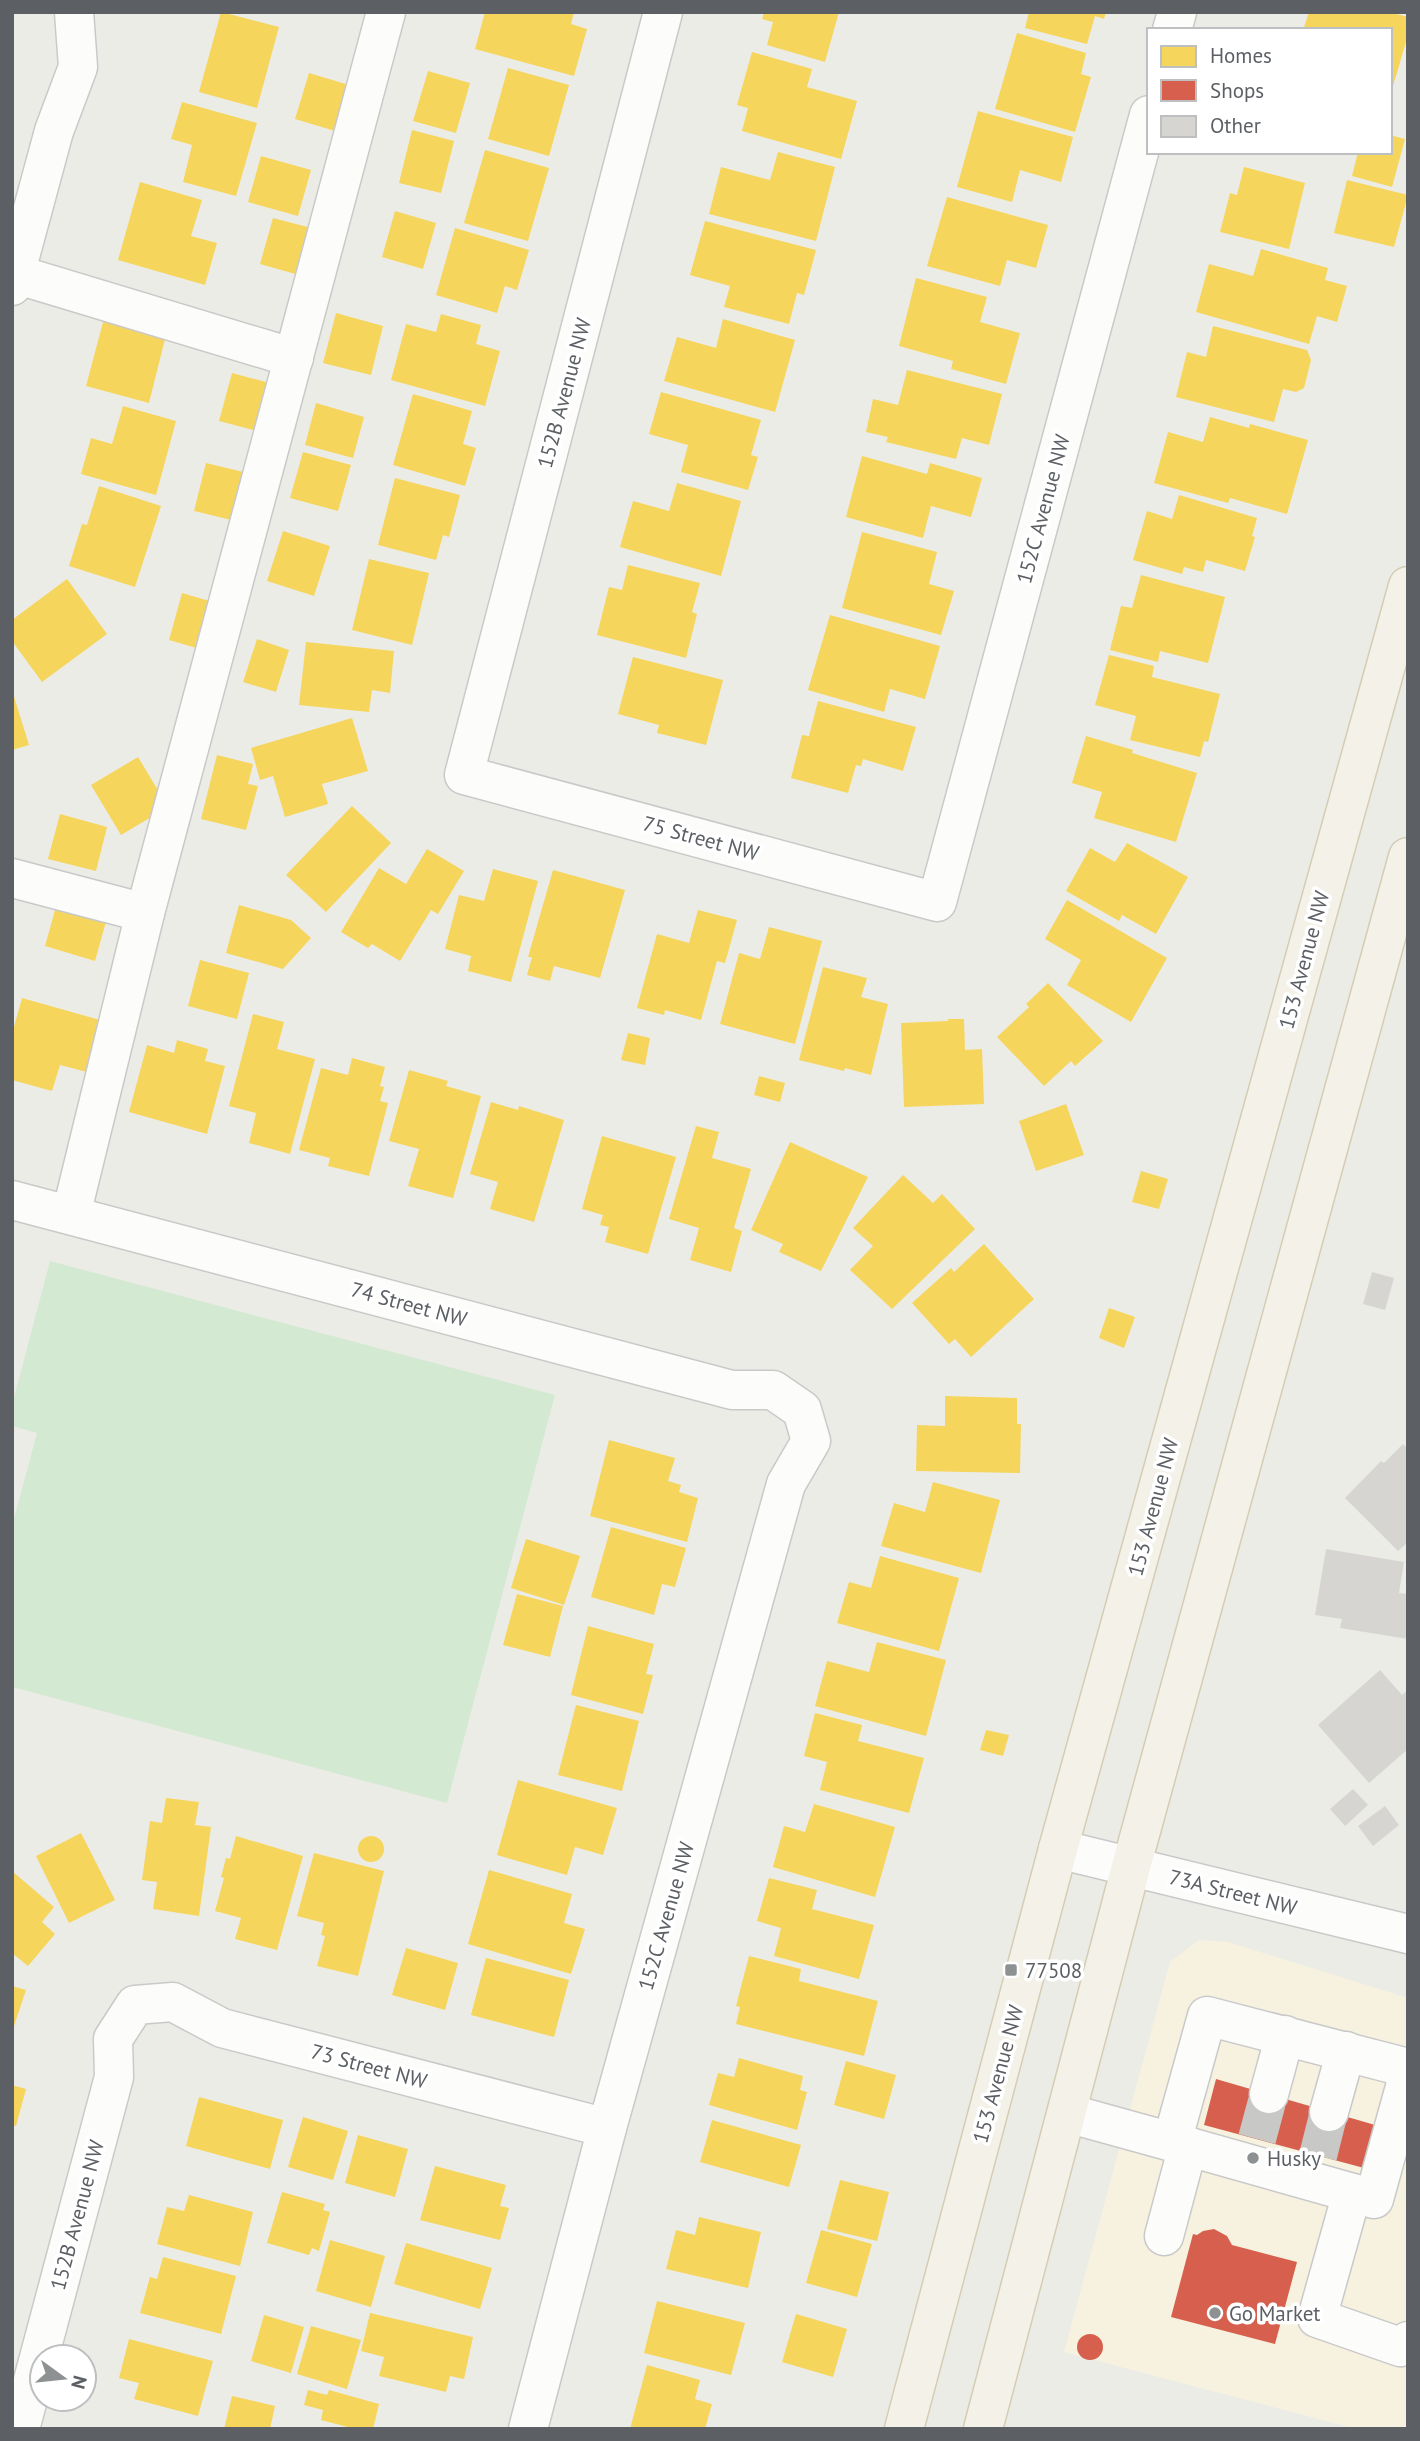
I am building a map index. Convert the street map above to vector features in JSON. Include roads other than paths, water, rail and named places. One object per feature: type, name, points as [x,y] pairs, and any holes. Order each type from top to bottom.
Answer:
[{"type":"main road","name":"153 Avenue NW","points":[[904,2429],[1058,1849],[1408,586]]},
{"type":"main road","points":[[983,2429],[1131,1867],[1408,857]]},
{"type":"street","points":[[74,12],[78,67],[54,131],[13,278],[294,358]]},
{"type":"street","points":[[71,1215],[145,914],[386,12]]},
{"type":"street","name":"152B Avenue NW","points":[[464,775],[663,12]]},
{"type":"street","name":"152C Avenue NW","points":[[937,902],[1147,123]]},
{"type":"street","name":"75 Street NW","points":[[464,775],[937,902]]},
{"type":"street","points":[[12,878],[145,914]]},
{"type":"street","name":"74 Street NW","points":[[12,1199],[732,1390],[773,1390],[802,1410]]},
{"type":"street","name":"152C Avenue NW","points":[[528,2429],[607,2128],[786,1484],[811,1441],[802,1410]]},
{"type":"street","name":"73A Street NW","points":[[1058,1849],[1408,1934]]},
{"type":"street","name":"73 Street NW","points":[[135,2005],[173,2003],[222,2028],[607,2128]]},
{"type":"street","name":"152B Avenue NW","points":[[20,2429],[114,2077],[113,2039],[135,2005]]},
{"type":"street","points":[[1164,2235],[1207,2016],[1408,2067]]},
{"type":"street","points":[[1269,2094],[1285,2035]]},
{"type":"street","points":[[1329,2112],[1346,2051]]},
{"type":"street","points":[[1067,2113],[1180,2144],[1254,2152],[1314,2169],[1352,2193],[1374,2199],[1408,2076]]},
{"type":"street","points":[[1352,2193],[1317,2318],[1401,2347],[1408,2341]]},
{"type":"tunnel","points":[[1257,2139],[1269,2094]]},
{"type":"tunnel","points":[[1318,2156],[1329,2112]]},
{"type":"place","name":"77508","points":[[1011,1970]]},
{"type":"place","name":"Husky","points":[[1253,2158]]},
{"type":"place","name":"Go Market","points":[[1215,2313]]}]
